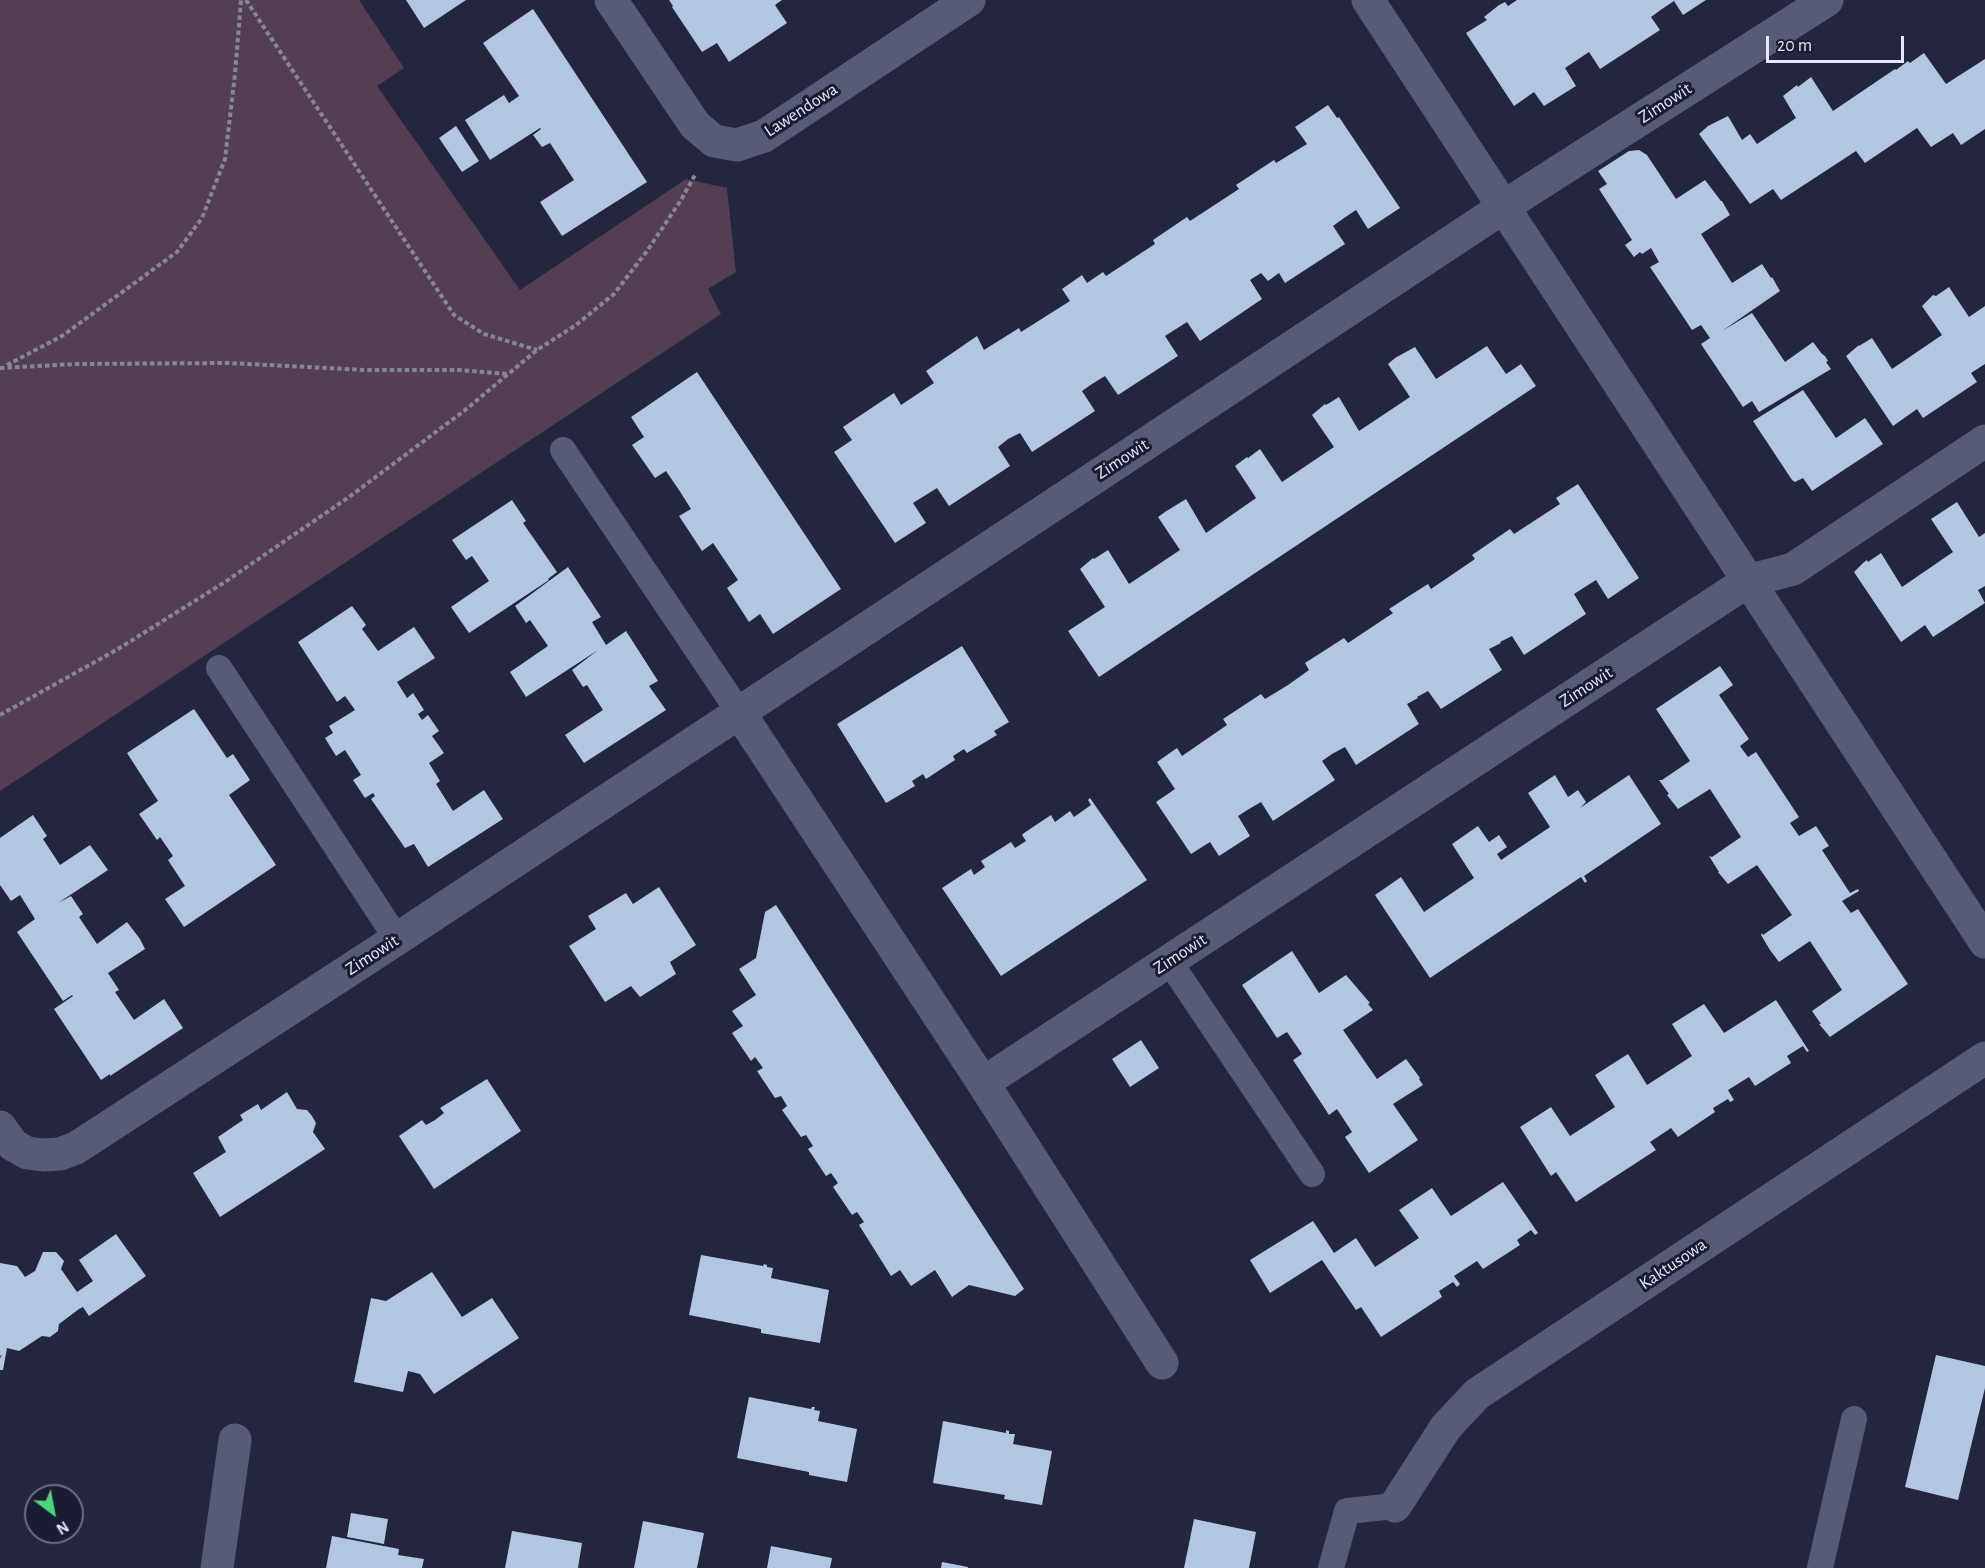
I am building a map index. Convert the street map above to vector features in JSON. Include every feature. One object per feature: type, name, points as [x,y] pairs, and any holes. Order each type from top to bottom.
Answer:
[{"type":"street","points":[[610,0],[695,125],[714,141]]},
{"type":"street","name":"Lawendowa","points":[[714,141],[737,145],[764,136],[969,0]]},
{"type":"street","points":[[1368,0],[1985,942]]},
{"type":"street","name":"Zimowit","points":[[0,1127],[14,1144],[27,1153],[60,1154],[76,1148],[397,939],[1504,207],[1827,0]]},
{"type":"street","name":"Zimowit","points":[[983,1083],[1748,581],[1793,569],[1985,441]]},
{"type":"street","points":[[740,712],[983,1083],[1162,1364]]},
{"type":"street","name":"Kaktusowa","points":[[1395,1506],[1446,1427],[1477,1394],[1985,1058]]},
{"type":"street","points":[[217,1568],[235,1440]]},
{"type":"lane","points":[[563,450],[740,712]]},
{"type":"lane","points":[[219,668],[397,939]]},
{"type":"lane","points":[[1169,961],[1312,1174]]},
{"type":"lane","points":[[1820,1568],[1854,1419]]},
{"type":"lane","points":[[1331,1568],[1347,1511],[1395,1506]]},
{"type":"path","points":[[244,0],[454,315],[484,334],[537,350]]},
{"type":"path","points":[[2,367],[62,336],[177,252],[202,218],[225,159],[244,0]]},
{"type":"path","points":[[0,715],[118,649],[225,582],[349,497],[464,411],[537,350],[576,325],[614,294],[647,251],[681,200],[714,141]]},
{"type":"path","points":[[2,367],[76,363],[229,363],[366,370],[460,370],[507,374]]},
{"type":"shaded area","points":[[0,0],[359,0],[404,68],[377,86],[520,290],[686,179],[727,188],[736,272],[708,289],[721,314],[0,791]]},
{"type":"building","points":[[406,0],[466,0],[424,28]]},
{"type":"building","points":[[669,0],[782,0],[775,5],[787,23],[729,62],[717,43],[702,52]]},
{"type":"building","points":[[1517,0],[1706,0],[1683,15],[1674,1],[1651,17],[1660,30],[1600,69],[1589,52],[1565,68],[1576,86],[1544,106],[1534,92],[1514,106],[1466,33],[1487,20],[1484,17],[1499,5],[1505,2],[1508,6]]},
{"type":"building","points":[[533,9],[647,182],[562,236],[540,202],[574,180],[550,143],[542,147],[533,135],[541,129],[490,160],[465,120],[504,95],[509,103],[519,96],[483,43]]},
{"type":"building","points":[[1924,53],[1946,84],[1985,59],[1985,129],[1961,145],[1953,133],[1931,147],[1917,128],[1865,163],[1856,151],[1781,200],[1773,189],[1750,204],[1699,134],[1708,126],[1728,116],[1742,140],[1750,134],[1757,144],[1796,118],[1783,96],[1811,77],[1833,111],[1895,69],[1908,61],[1910,63]]},
{"type":"building","points":[[1328,105],[1337,118],[1339,117],[1400,208],[1368,229],[1356,210],[1333,226],[1345,244],[1285,283],[1279,273],[1268,281],[1261,273],[1250,280],[1262,299],[1200,341],[1187,322],[1165,336],[1178,356],[1118,395],[1105,376],[1092,384],[1082,391],[1095,411],[1032,452],[1020,433],[1008,439],[998,447],[1010,466],[949,506],[937,488],[913,503],[926,523],[895,543],[834,452],[852,440],[843,427],[894,393],[901,405],[934,383],[926,371],[977,336],[984,350],[1019,328],[1021,332],[1070,301],[1062,289],[1082,275],[1087,283],[1103,272],[1106,276],[1155,244],[1153,240],[1187,217],[1190,221],[1239,189],[1236,185],[1274,160],[1276,163],[1307,144],[1295,127]]},
{"type":"building","points":[[456,126],[479,161],[462,172],[439,138]]},
{"type":"building","points":[[1639,150],[1647,155],[1676,199],[1705,180],[1722,201],[1730,215],[1701,234],[1732,283],[1762,264],[1780,291],[1722,331],[1752,313],[1785,362],[1813,342],[1825,356],[1831,369],[1759,412],[1752,401],[1743,407],[1701,344],[1710,338],[1701,325],[1692,330],[1650,267],[1659,262],[1651,248],[1634,257],[1625,245],[1632,240],[1599,189],[1607,184],[1598,171],[1629,151]]},
{"type":"building","points":[[1949,287],[1969,317],[1985,306],[1985,364],[1971,373],[1977,382],[1923,418],[1917,409],[1893,426],[1846,356],[1872,338],[1892,369],[1942,335],[1922,306],[1933,295],[1936,296]]},
{"type":"building","points":[[1487,346],[1506,374],[1521,364],[1536,386],[1099,677],[1068,631],[1105,607],[1080,569],[1093,558],[1108,550],[1129,584],[1180,550],[1158,517],[1165,512],[1186,499],[1206,533],[1256,498],[1235,466],[1247,457],[1260,449],[1282,482],[1334,447],[1312,415],[1325,404],[1339,397],[1359,431],[1410,397],[1388,364],[1395,358],[1415,347],[1436,379]]},
{"type":"building","points":[[697,372],[841,589],[773,634],[760,614],[749,622],[727,588],[738,580],[713,543],[702,551],[679,516],[691,509],[679,490],[666,471],[655,478],[632,445],[644,437],[631,417]]},
{"type":"building","points":[[1803,390],[1836,438],[1865,418],[1883,444],[1812,491],[1803,478],[1795,482],[1792,480],[1753,421]]},
{"type":"building","points":[[1578,484],[1639,578],[1608,599],[1596,580],[1574,594],[1586,614],[1524,655],[1512,636],[1500,642],[1489,649],[1502,670],[1441,709],[1428,691],[1417,697],[1407,704],[1419,724],[1356,765],[1345,747],[1332,754],[1322,761],[1335,780],[1273,821],[1261,802],[1238,816],[1250,836],[1219,856],[1210,842],[1191,854],[1156,802],[1175,789],[1157,762],[1177,748],[1182,756],[1227,725],[1223,719],[1261,694],[1265,699],[1288,685],[1309,670],[1305,663],[1344,638],[1348,643],[1393,613],[1389,609],[1428,584],[1431,589],[1475,559],[1472,555],[1510,529],[1514,534],[1560,504],[1556,498]]},
{"type":"building","points":[[512,500],[526,521],[523,523],[557,572],[549,580],[469,633],[451,607],[489,581],[472,556],[466,560],[452,540]]},
{"type":"building","points":[[1957,502],[1979,537],[1985,533],[1985,586],[1978,590],[1985,603],[1933,637],[1925,625],[1901,642],[1854,572],[1867,560],[1868,562],[1881,553],[1902,587],[1953,552],[1931,519]]},
{"type":"building","points":[[568,567],[601,617],[592,622],[606,645],[626,631],[658,681],[649,686],[666,710],[584,763],[565,735],[603,710],[587,685],[583,687],[572,670],[598,650],[526,697],[510,672],[548,646],[530,620],[526,623],[515,606]]},
{"type":"building","points":[[352,606],[366,625],[362,629],[378,651],[414,627],[435,658],[397,682],[407,698],[413,693],[424,710],[418,714],[422,720],[428,715],[439,731],[432,736],[444,753],[429,763],[440,781],[436,784],[453,811],[484,790],[503,819],[428,867],[414,844],[405,848],[371,799],[375,796],[373,793],[365,798],[353,780],[361,775],[345,750],[336,756],[325,738],[333,733],[329,726],[355,710],[345,696],[337,702],[298,642]]},
{"type":"building","points":[[962,646],[1009,722],[994,731],[997,735],[967,753],[964,749],[953,756],[955,760],[926,779],[923,774],[912,781],[915,786],[886,803],[837,724]]},
{"type":"building","points":[[1720,666],[1733,685],[1719,695],[1749,739],[1740,746],[1748,757],[1756,752],[1799,817],[1790,823],[1799,836],[1816,826],[1829,846],[1822,850],[1850,893],[1858,889],[1859,891],[1842,901],[1851,913],[1858,909],[1908,984],[1830,1037],[1812,1011],[1842,990],[1810,941],[1779,962],[1770,950],[1762,933],[1763,935],[1792,915],[1757,865],[1728,884],[1718,872],[1709,856],[1712,857],[1741,837],[1710,789],[1678,809],[1659,780],[1690,761],[1656,709]]},
{"type":"building","points":[[194,709],[227,758],[233,754],[250,780],[229,795],[276,865],[184,927],[165,899],[185,886],[168,860],[173,856],[160,837],[157,840],[139,814],[158,801],[127,753]]},
{"type":"building","points":[[1555,775],[1568,797],[1578,790],[1586,802],[1580,808],[1629,775],[1661,824],[1584,876],[1587,881],[1585,883],[1581,877],[1430,978],[1375,895],[1401,877],[1424,912],[1474,878],[1452,844],[1478,826],[1489,842],[1499,835],[1507,847],[1497,854],[1501,860],[1550,827],[1528,793]]},
{"type":"building","points":[[1090,798],[1147,880],[1001,976],[942,888],[971,869],[974,875],[985,867],[981,861],[1011,842],[1015,848],[1026,841],[1022,835],[1051,815],[1055,822],[1070,811],[1074,817],[1091,805],[1088,800]]},
{"type":"building","points":[[33,815],[47,836],[43,839],[60,865],[90,845],[108,870],[58,903],[71,896],[83,914],[79,917],[97,944],[127,922],[140,939],[145,949],[108,973],[119,990],[115,992],[134,1020],[164,999],[183,1028],[101,1080],[54,1009],[73,996],[63,1001],[17,932],[35,919],[20,895],[11,901],[0,885],[0,838]]},
{"type":"building","points":[[659,887],[696,945],[670,962],[676,974],[640,997],[631,986],[605,1002],[569,946],[596,929],[588,916],[626,893],[633,904]]},
{"type":"building","points":[[776,905],[1024,1289],[1015,1296],[969,1285],[952,1297],[935,1270],[911,1286],[900,1270],[891,1276],[859,1225],[864,1222],[857,1212],[852,1215],[833,1187],[838,1183],[831,1173],[826,1176],[808,1149],[813,1146],[806,1135],[801,1137],[782,1110],[787,1106],[781,1096],[775,1098],[757,1071],[763,1068],[755,1057],[751,1061],[732,1033],[743,1026],[732,1011],[756,995],[739,969],[756,958],[765,912]]},
{"type":"building","points":[[1292,951],[1319,993],[1346,975],[1370,1003],[1368,1004],[1373,1010],[1343,1030],[1377,1079],[1406,1059],[1423,1085],[1393,1104],[1418,1140],[1369,1173],[1345,1137],[1352,1132],[1337,1109],[1329,1115],[1293,1060],[1302,1054],[1287,1032],[1277,1038],[1242,985]]},
{"type":"building","points":[[1776,1000],[1809,1051],[1807,1052],[1803,1046],[1787,1056],[1791,1063],[1755,1086],[1749,1077],[1728,1090],[1734,1100],[1730,1102],[1728,1099],[1713,1108],[1715,1112],[1678,1137],[1671,1128],[1650,1142],[1656,1150],[1576,1202],[1556,1172],[1551,1176],[1520,1127],[1551,1107],[1570,1136],[1615,1107],[1595,1075],[1628,1054],[1647,1085],[1692,1056],[1672,1024],[1704,1004],[1724,1033]]},
{"type":"building","points":[[1141,1040],[1159,1068],[1130,1087],[1112,1059]]},
{"type":"building","points":[[487,1079],[521,1131],[434,1189],[399,1136],[422,1120],[426,1125],[435,1120],[444,1113],[440,1108]]},
{"type":"building","points":[[287,1092],[297,1109],[307,1110],[312,1116],[316,1123],[313,1132],[325,1149],[220,1217],[193,1173],[226,1152],[218,1137],[243,1120],[240,1115],[258,1104],[261,1110]]},
{"type":"building","points":[[1503,1182],[1538,1233],[1535,1235],[1531,1230],[1517,1240],[1520,1245],[1483,1269],[1477,1261],[1454,1276],[1460,1284],[1457,1287],[1453,1282],[1439,1291],[1442,1297],[1381,1337],[1361,1307],[1356,1310],[1322,1260],[1270,1293],[1250,1260],[1313,1221],[1334,1253],[1356,1238],[1375,1267],[1419,1238],[1399,1210],[1432,1188],[1451,1216]]},
{"type":"building","points":[[116,1234],[146,1276],[89,1316],[83,1307],[79,1309],[59,1324],[58,1331],[50,1337],[42,1336],[19,1351],[7,1348],[3,1370],[0,1370],[2,1355],[0,1356],[0,1263],[17,1266],[25,1277],[35,1271],[43,1252],[56,1252],[64,1261],[61,1269],[77,1292],[93,1281],[79,1260]]},
{"type":"building","points":[[701,1255],[763,1266],[764,1264],[773,1268],[771,1278],[829,1290],[820,1343],[761,1333],[761,1329],[689,1315]]},
{"type":"building","points":[[432,1272],[462,1317],[492,1298],[519,1338],[434,1394],[420,1374],[408,1371],[403,1392],[354,1382],[371,1298],[386,1301]]},
{"type":"building","points":[[1936,1355],[1985,1366],[1985,1388],[1958,1500],[1905,1487]]},
{"type":"building","points":[[749,1397],[811,1409],[815,1407],[814,1410],[820,1411],[818,1421],[857,1429],[847,1482],[737,1458]]},
{"type":"building","points":[[943,1421],[1006,1433],[1006,1430],[1009,1434],[1015,1434],[1013,1444],[1052,1451],[1042,1505],[1004,1499],[1005,1495],[933,1483]]},
{"type":"building","points":[[351,1513],[388,1519],[384,1544],[347,1537]]},
{"type":"building","points":[[1194,1519],[1256,1532],[1249,1568],[1184,1568]]},
{"type":"building","points":[[643,1521],[704,1533],[697,1568],[634,1568]]},
{"type":"building","points":[[512,1531],[582,1543],[578,1568],[505,1568]]},
{"type":"building","points":[[332,1536],[399,1549],[398,1555],[424,1559],[422,1568],[326,1568]]},
{"type":"building","points":[[771,1546],[832,1558],[830,1568],[767,1568]]},
{"type":"building","points":[[942,1562],[968,1567],[968,1568],[941,1568]]}]
